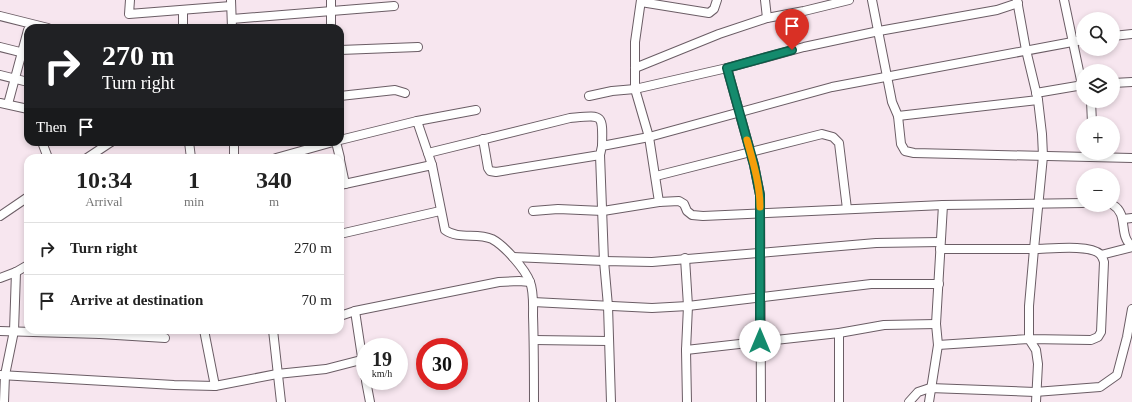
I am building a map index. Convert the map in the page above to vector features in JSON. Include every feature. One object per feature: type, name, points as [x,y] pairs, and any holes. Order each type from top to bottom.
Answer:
[{"type":"street","points":[[130,0],[129,14],[182,10],[231,3],[232,24]]},
{"type":"street","points":[[331,0],[331,24]]},
{"type":"street","points":[[659,202],[649,137],[636,89],[635,42],[641,1],[709,13],[714,9],[717,0]]},
{"type":"street","points":[[765,0],[767,18]]},
{"type":"street","points":[[635,68],[719,34],[767,18],[849,0]]},
{"type":"street","points":[[872,0],[892,102],[898,116],[901,144],[906,151],[914,153],[1076,155]]},
{"type":"street","points":[[1064,0],[1078,64]]},
{"type":"street","points":[[589,96],[612,91],[636,89],[727,68],[804,47],[879,31],[997,10],[1018,2],[1026,50],[1037,96],[1043,156],[1028,306],[1029,339],[1036,350],[1038,364],[1035,392],[1036,402]]},
{"type":"street","points":[[232,19],[394,6]]},
{"type":"street","points":[[182,10],[183,24]]},
{"type":"street","points":[[0,16],[24,25]]},
{"type":"street","points":[[1120,35],[1132,34]]},
{"type":"street","points":[[602,146],[649,137],[832,87],[949,66],[1074,41]]},
{"type":"street","points":[[0,47],[24,53]]},
{"type":"street","points":[[344,50],[418,47]]},
{"type":"street","points":[[24,55],[4,103],[24,108]]},
{"type":"street","points":[[727,68],[751,152],[760,195],[761,402]]},
{"type":"street","points":[[0,75],[24,81]]},
{"type":"street","points":[[1120,83],[1132,82]]},
{"type":"street","points":[[898,116],[1037,96],[1076,86]]},
{"type":"street","points":[[344,96],[395,90],[405,93]]},
{"type":"street","points":[[344,139],[417,121],[476,110]]},
{"type":"street","points":[[428,153],[570,118],[592,116],[599,118],[603,124],[600,155],[604,261],[608,306],[611,402]]},
{"type":"street","points":[[417,121],[432,165],[445,230],[450,234],[481,236],[491,239],[513,257],[530,282],[533,302],[534,402]]},
{"type":"street","points":[[656,176],[822,134],[833,137],[839,143],[847,210]]},
{"type":"street","points":[[483,139],[488,168],[490,171],[496,172],[600,155]]},
{"type":"street","points":[[93,154],[105,146]]},
{"type":"street","points":[[295,154],[320,146]]},
{"type":"street","points":[[1120,157],[1132,158]]},
{"type":"street","points":[[344,184],[432,165]]},
{"type":"street","points":[[0,216],[24,200]]},
{"type":"street","points":[[533,211],[558,209],[603,211],[659,202],[679,201],[684,204],[687,211],[692,215],[703,216],[943,205],[1076,202]]},
{"type":"street","points":[[929,402],[938,345],[936,324],[943,205]]},
{"type":"street","points":[[513,257],[652,262],[876,243],[1034,249],[1085,249],[1101,255],[1132,246],[1125,238],[1123,219],[1120,209]]},
{"type":"street","points":[[344,233],[440,211]]},
{"type":"street","points":[[1123,219],[1132,218]]},
{"type":"street","points":[[938,345],[1029,339],[1091,340],[1098,337],[1101,332],[1104,262],[1101,255]]},
{"type":"street","points":[[685,258],[688,306],[686,350],[687,402]]},
{"type":"street","points":[[0,278],[24,267]]},
{"type":"street","points":[[4,402],[3,375],[14,331],[16,272]]},
{"type":"street","points":[[344,315],[355,311],[499,282],[530,282]]},
{"type":"street","points":[[533,302],[632,308],[688,306],[760,296],[856,287],[871,284],[939,284]]},
{"type":"street","points":[[909,402],[918,392],[930,388],[1035,392],[1100,387],[1117,375],[1121,364],[1132,309]]},
{"type":"street","points":[[355,311],[358,338]]},
{"type":"street","points":[[686,350],[839,333],[884,325],[936,324]]},
{"type":"street","points":[[0,331],[24,331]]},
{"type":"street","points":[[839,333],[839,402]]},
{"type":"street","points":[[122,334],[165,338]]},
{"type":"street","points":[[205,334],[215,386]]},
{"type":"street","points":[[273,334],[281,402]]},
{"type":"street","points":[[534,340],[608,341]]},
{"type":"street","points":[[3,375],[215,386],[277,374],[326,369],[356,361]]},
{"type":"street","points":[[368,390],[370,402]]},
{"type":"slow traffic","points":[[747,140],[760,195],[760,207]]},
{"type":"route","points":[[760,341],[760,195],[740,111],[727,68],[792,50]]}]
